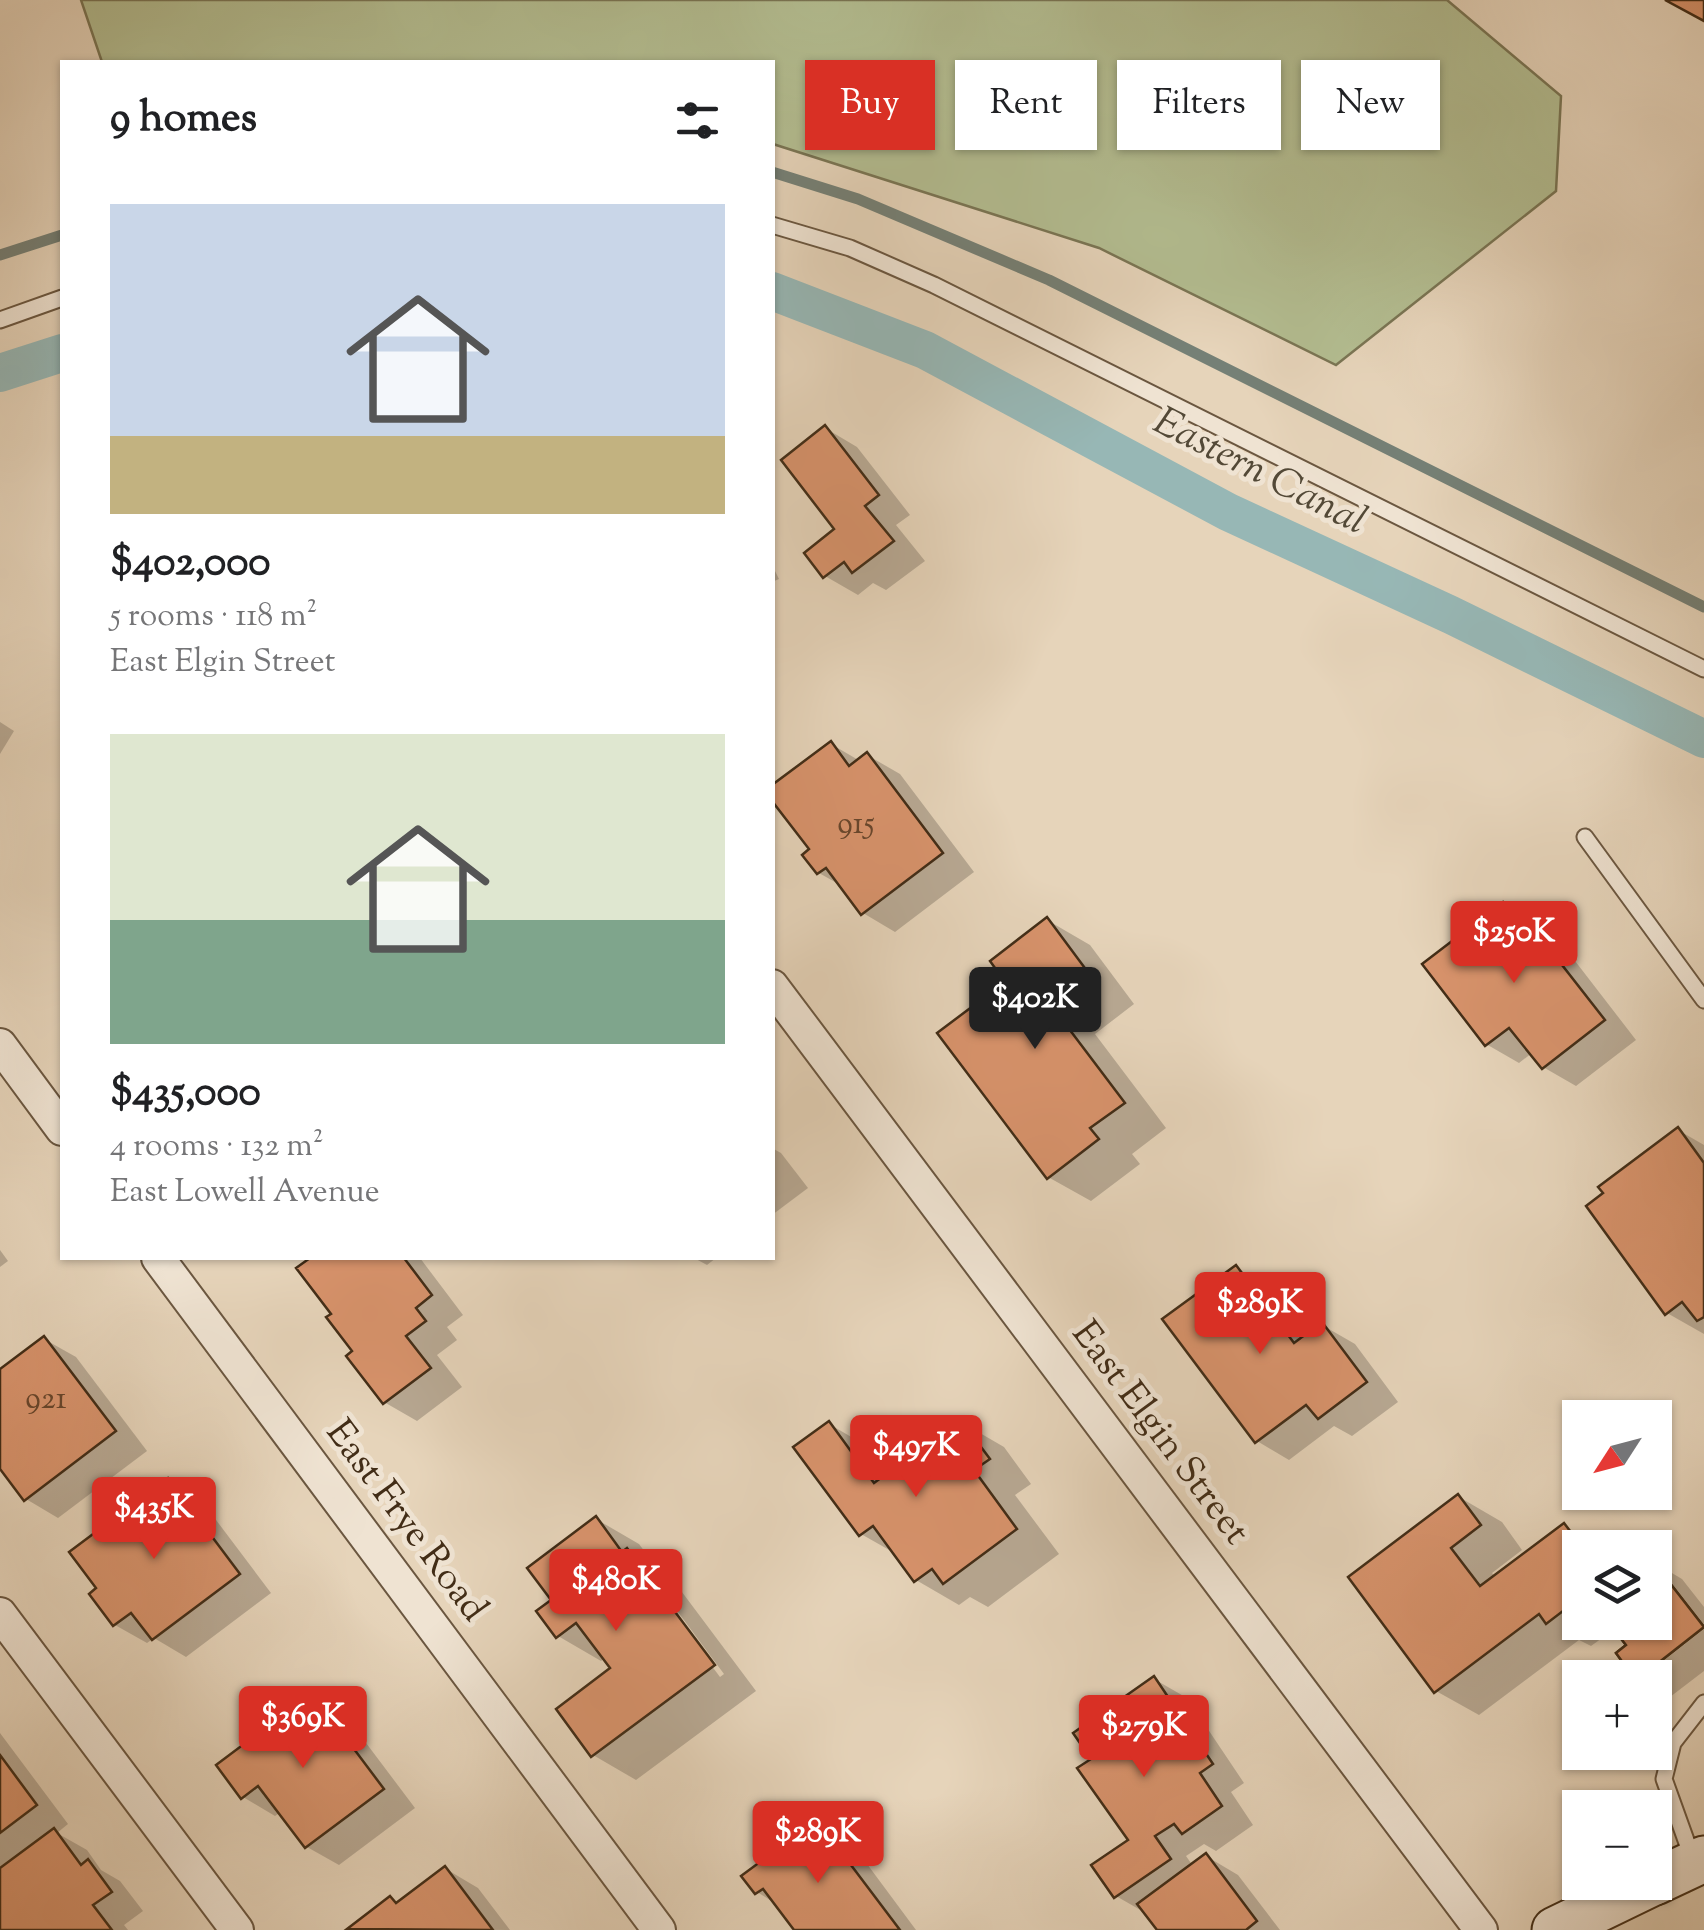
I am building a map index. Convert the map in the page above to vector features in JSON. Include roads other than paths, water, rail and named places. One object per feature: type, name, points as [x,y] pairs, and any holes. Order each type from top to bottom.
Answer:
[{"type":"main road","points":[[1556,1930],[1677,1872]]},
{"type":"street","name":"East Elgin Street","points":[[775,990],[1481,1930]]},
{"type":"street","points":[[0,1045],[60,1126]]},
{"type":"street","name":"East Frye Road","points":[[159,1260],[659,1930]]},
{"type":"street","points":[[0,1614],[237,1930]]},
{"type":"lane","points":[[775,226],[850,248],[934,285],[1704,669]]},
{"type":"lane","points":[[0,320],[60,299]]},
{"type":"lane","points":[[1585,837],[1704,1000]]},
{"type":"lane","points":[[1677,1872],[1664,1779],[1672,1743],[1704,1703]]},
{"type":"waterway","points":[[775,173],[858,199],[1049,280],[1704,607]]},
{"type":"waterway","points":[[0,255],[60,236]]},
{"type":"waterway","name":"Eastern Canal","points":[[775,292],[925,350],[1228,512],[1451,615],[1704,739]]},
{"type":"waterway","name":"Eastern Canal","points":[[0,373],[60,354]]}]
